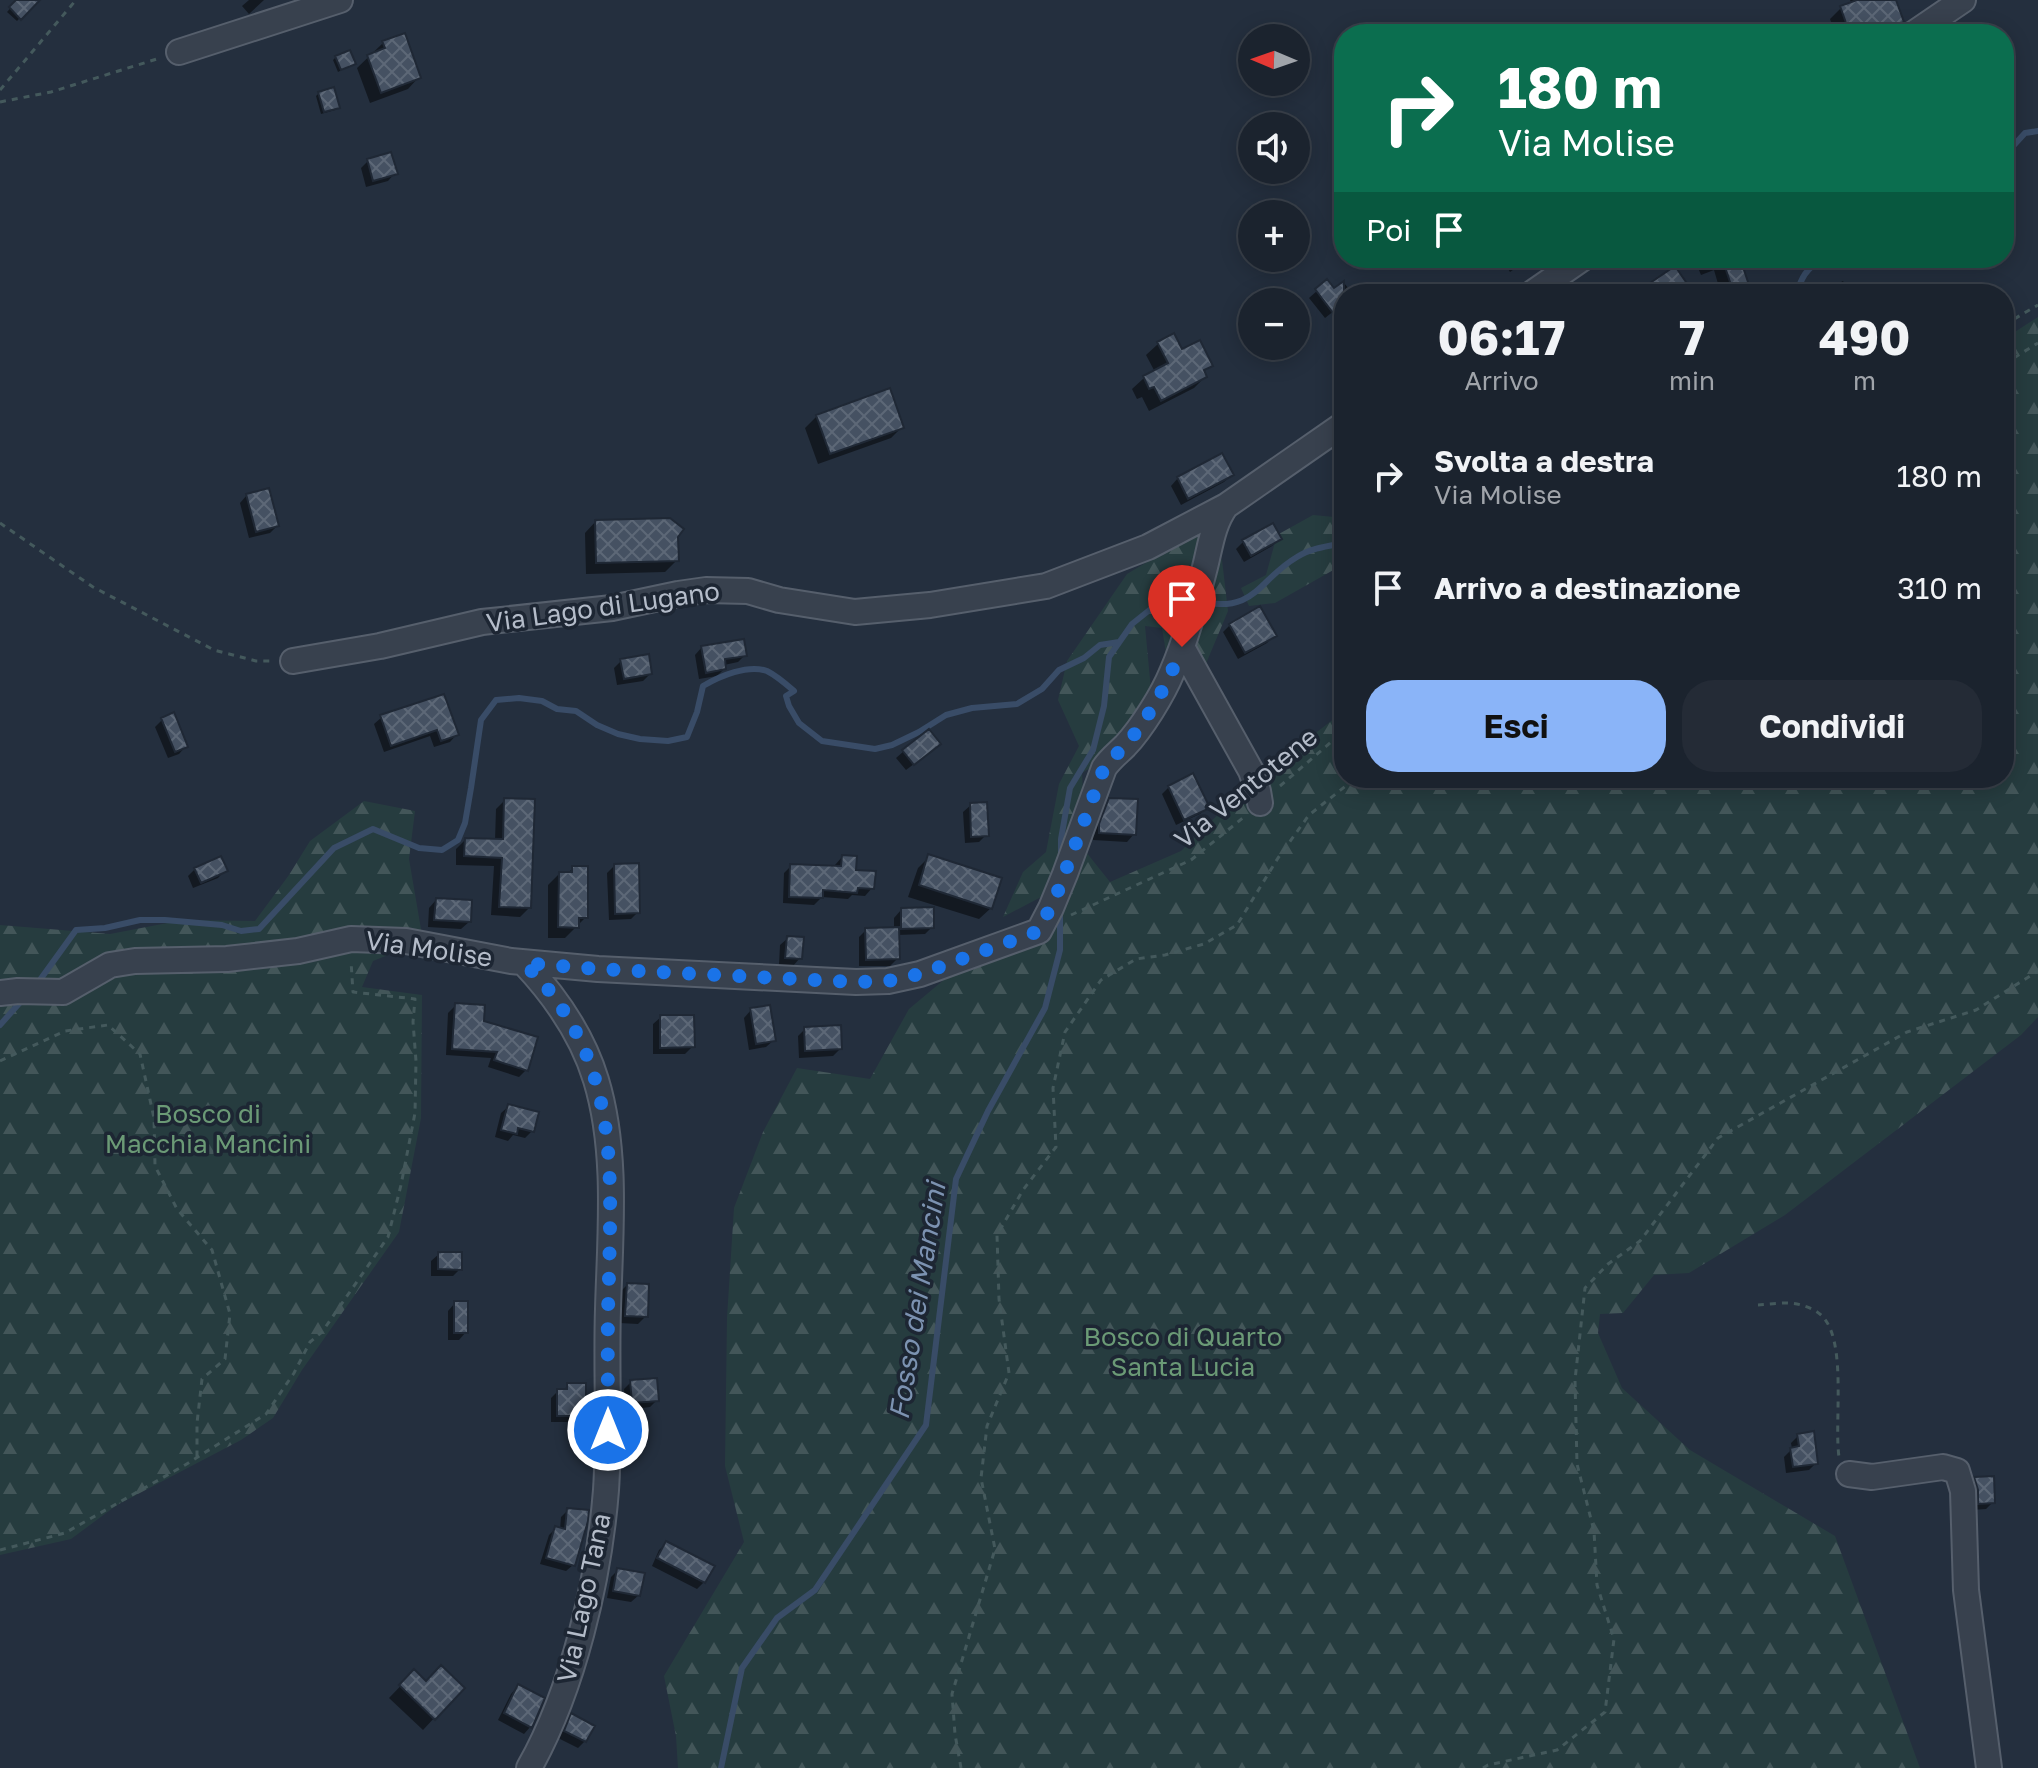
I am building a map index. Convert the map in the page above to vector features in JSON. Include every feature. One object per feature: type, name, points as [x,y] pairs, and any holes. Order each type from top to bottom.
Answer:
[{"type":"street","points":[[179,52],[340,0]]},
{"type":"street","points":[[1928,24],[1963,0]]},
{"type":"street","points":[[1545,284],[1569,268]]},
{"type":"street","points":[[1039,931],[1065,874],[1104,768],[1131,739],[1172,674],[1217,520],[1226,506],[1334,431]]},
{"type":"street","name":"Via Lago di Lugano","points":[[293,661],[380,646],[482,622],[612,608],[706,590],[748,591],[779,600],[855,612],[930,605],[1046,586],[1148,547],[1226,506]]},
{"type":"street","points":[[1182,647],[1251,771],[1260,803]]},
{"type":"street","name":"Via Molise","points":[[0,993],[63,992],[110,965],[135,961],[241,958],[298,951],[351,939],[406,941],[524,963],[659,973],[888,981],[920,974],[1039,931]]},
{"type":"street","name":"Via Lago Tana","points":[[524,963],[564,1011],[593,1072],[607,1127],[610,1213],[608,1430],[601,1535],[587,1608],[570,1670],[549,1730],[529,1768]]},
{"type":"street","points":[[1849,1474],[1872,1477],[1943,1467],[1957,1471],[1961,1477],[1966,1590],[1989,1768]]},
{"type":"path","points":[[0,90],[76,0]]},
{"type":"path","points":[[0,102],[51,92],[179,52]]},
{"type":"path","points":[[2014,319],[2038,305]]},
{"type":"path","points":[[2014,358],[2038,343]]},
{"type":"path","points":[[0,523],[93,587],[214,650],[256,661],[293,661]]},
{"type":"path","name":"Via Ventotene","points":[[1039,931],[1191,860],[1334,740]]},
{"type":"path","points":[[961,1768],[952,1694],[995,1549],[981,1478],[987,1426],[1009,1373],[999,1299],[997,1235],[1023,1190],[1056,1147],[1053,1088],[1065,1032],[1101,980],[1136,959],[1204,944],[1237,925],[1309,815],[1343,788]]},
{"type":"path","points":[[0,1550],[65,1533],[197,1458],[266,1414],[294,1373],[310,1342],[322,1332],[388,1237],[415,1113],[415,999],[353,992],[351,939]]},
{"type":"path","points":[[1483,1768],[1557,1750],[1605,1712],[1614,1639],[1597,1585],[1594,1531],[1577,1464],[1575,1380],[1585,1288],[1608,1264],[1640,1241],[1718,1138],[1907,1032],[1976,1010],[2038,971]]},
{"type":"path","points":[[0,1061],[65,1031],[108,1025],[140,1054],[154,1118],[155,1166],[177,1209],[212,1250],[230,1314],[225,1359],[202,1379],[197,1458]]},
{"type":"path","points":[[1758,1305],[1799,1304],[1818,1312],[1831,1329],[1835,1351],[1838,1453],[1842,1468],[1849,1474]]},
{"type":"green space","name":"Bosco di Quarto Santa Lucia","points":[[2038,317],[2038,1017],[2021,1035],[1785,1215],[1689,1273],[1654,1275],[1623,1313],[1600,1314],[1598,1333],[1622,1388],[1690,1450],[1835,1536],[1920,1768],[678,1768],[676,1736],[664,1676],[744,1542],[725,1466],[727,1318],[734,1208],[763,1132],[797,1068],[870,1079],[909,1009],[970,958],[1027,946],[1041,897],[1003,917],[1023,872],[1046,852],[1059,784],[1079,746],[1058,700],[1067,661],[1127,574],[1194,534],[1222,560],[1228,611],[1205,666],[1168,665],[1162,628],[1145,626],[1151,690],[1120,749],[1082,773],[1086,852],[1110,882],[1181,851],[1246,787],[1334,719],[1334,788],[2014,788],[2014,333]]},
{"type":"green space","points":[[1313,515],[1334,517],[1334,570],[1275,603],[1249,606],[1241,588],[1266,575],[1277,535]]},
{"type":"green space","name":"Bosco di Macchia Mancini","points":[[364,801],[415,811],[409,859],[423,941],[373,961],[362,987],[422,995],[421,1118],[399,1232],[302,1370],[273,1418],[241,1440],[117,1505],[71,1539],[0,1555],[0,925],[110,934],[183,920],[255,921],[310,841]]},
{"type":"building","points":[[16,0],[40,0],[21,20],[9,7]]},
{"type":"building","points":[[1857,0],[1896,0],[1904,22],[1846,24],[1840,6]]},
{"type":"building","points":[[405,33],[421,78],[381,93],[367,55],[385,48],[382,41]]},
{"type":"building","points":[[350,50],[356,64],[341,70],[335,56]]},
{"type":"building","points":[[334,87],[340,108],[324,112],[318,92]]},
{"type":"building","points":[[391,152],[398,174],[373,181],[367,159]]},
{"type":"building","points":[[1676,268],[1687,284],[1649,284]]},
{"type":"building","points":[[1725,268],[1743,268],[1749,284],[1731,284]]},
{"type":"building","points":[[1327,279],[1334,288],[1333,313],[1315,289]]},
{"type":"building","points":[[1174,333],[1182,349],[1200,340],[1213,366],[1204,370],[1207,377],[1161,401],[1154,387],[1149,389],[1143,376],[1168,363],[1157,342]]},
{"type":"building","points":[[890,388],[904,428],[830,454],[816,415]]},
{"type":"building","points":[[1222,453],[1234,475],[1188,499],[1177,477]]},
{"type":"building","points":[[269,488],[279,526],[256,532],[246,494]]},
{"type":"building","points":[[670,518],[684,529],[678,537],[679,561],[596,563],[595,520]]},
{"type":"building","points":[[1273,523],[1282,539],[1251,556],[1242,540]]},
{"type":"building","points":[[1260,606],[1277,636],[1245,653],[1229,624]]},
{"type":"building","points":[[744,639],[747,656],[725,659],[726,669],[706,673],[701,646]]},
{"type":"building","points":[[649,654],[652,674],[624,679],[620,659]]},
{"type":"building","points":[[444,694],[459,735],[441,741],[437,730],[391,746],[380,715]]},
{"type":"building","points":[[174,712],[188,747],[175,752],[161,718]]},
{"type":"building","points":[[929,729],[941,744],[914,765],[902,750]]},
{"type":"building","points":[[1193,773],[1210,808],[1184,820],[1168,786]]},
{"type":"building","points":[[504,798],[535,799],[531,908],[499,907],[502,858],[464,856],[465,838],[503,839]]},
{"type":"building","points":[[1109,798],[1138,799],[1136,835],[1099,833],[1099,824]]},
{"type":"building","points":[[987,802],[989,836],[971,837],[970,803]]},
{"type":"building","points":[[928,854],[1002,878],[992,909],[919,885]]},
{"type":"building","points":[[842,855],[857,856],[856,870],[876,871],[874,889],[858,888],[857,893],[823,890],[823,898],[789,897],[790,864],[841,866]]},
{"type":"building","points":[[221,856],[228,871],[201,883],[194,868]]},
{"type":"building","points":[[639,863],[640,913],[615,914],[614,864]]},
{"type":"building","points":[[572,866],[588,866],[588,918],[579,918],[579,928],[558,927],[559,872],[572,872]]},
{"type":"building","points":[[436,898],[472,900],[471,922],[434,920]]},
{"type":"building","points":[[934,907],[934,928],[901,929],[901,908]]},
{"type":"building","points":[[899,927],[900,959],[866,960],[865,928]]},
{"type":"building","points":[[787,936],[804,937],[802,959],[785,958]]},
{"type":"building","points":[[455,1003],[485,1005],[484,1021],[538,1037],[528,1071],[494,1060],[497,1052],[452,1049]]},
{"type":"building","points":[[770,1005],[776,1041],[756,1044],[750,1008]]},
{"type":"building","points":[[660,1015],[694,1015],[695,1047],[660,1048]]},
{"type":"building","points":[[841,1025],[842,1049],[805,1051],[804,1027]]},
{"type":"building","points":[[508,1104],[539,1112],[534,1132],[518,1128],[517,1134],[501,1130]]},
{"type":"building","points":[[438,1252],[462,1252],[462,1270],[438,1269]]},
{"type":"building","points":[[627,1283],[649,1284],[648,1317],[625,1316]]},
{"type":"building","points":[[454,1301],[468,1301],[468,1333],[454,1333]]},
{"type":"building","points":[[657,1378],[659,1401],[632,1403],[630,1380]]},
{"type":"building","points":[[567,1383],[586,1383],[586,1416],[557,1416],[557,1389],[567,1389]]},
{"type":"building","points":[[1814,1431],[1818,1464],[1793,1467],[1790,1448],[1799,1446],[1797,1434]]},
{"type":"building","points":[[1994,1476],[1995,1503],[1978,1504],[1974,1477]]},
{"type":"building","points":[[567,1508],[589,1510],[575,1566],[546,1558],[555,1526],[565,1529]]},
{"type":"building","points":[[666,1541],[715,1566],[705,1583],[657,1558]]},
{"type":"building","points":[[617,1568],[645,1573],[640,1596],[613,1591]]},
{"type":"building","points":[[441,1665],[465,1688],[435,1720],[399,1685],[414,1669],[426,1681]]},
{"type":"building","points":[[518,1684],[545,1698],[532,1728],[504,1713]]},
{"type":"building","points":[[571,1713],[595,1726],[586,1742],[564,1731]]},
{"type":"waterway","name":"Fosso dei Mancini","points":[[2014,145],[2025,133],[2038,131]]},
{"type":"waterway","name":"Fosso dei Mancini","points":[[1800,284],[1811,268]]},
{"type":"waterway","name":"Fosso dei Mancini","points":[[1201,602],[1234,603],[1245,599],[1302,554],[1334,545]]},
{"type":"waterway","name":"Fosso dei Mancini","points":[[1061,856],[1070,788],[1093,750],[1104,706],[1109,657],[1132,624],[1167,596],[1190,600]]},
{"type":"waterway","points":[[37,984],[76,930],[105,928],[140,920],[222,925],[241,931],[259,929],[334,848],[373,829],[419,848],[442,850],[458,840],[465,823],[481,720],[496,700],[519,698],[542,701],[557,709],[576,711],[618,734],[668,741],[687,737],[703,686],[734,672],[759,669],[774,675],[794,691],[786,696],[789,706],[799,723],[822,741],[875,749],[892,745],[946,715],[972,708],[1017,704],[1042,689],[1059,670],[1084,658],[1100,645],[1119,642]]},
{"type":"waterway","name":"Fosso dei Mancini","points":[[721,1768],[742,1668],[777,1618],[815,1590],[926,1425],[956,1179],[988,1111],[1045,1008],[1060,950],[1060,911]]},
{"type":"waterway","points":[[0,1025],[24,998]]},
{"type":"route","points":[[608,1430],[610,1213],[604,1113],[590,1064],[575,1031],[555,998],[524,963],[856,982],[888,981],[920,974],[1039,931],[1058,891],[1104,768],[1131,739],[1160,696],[1182,647]]}]
